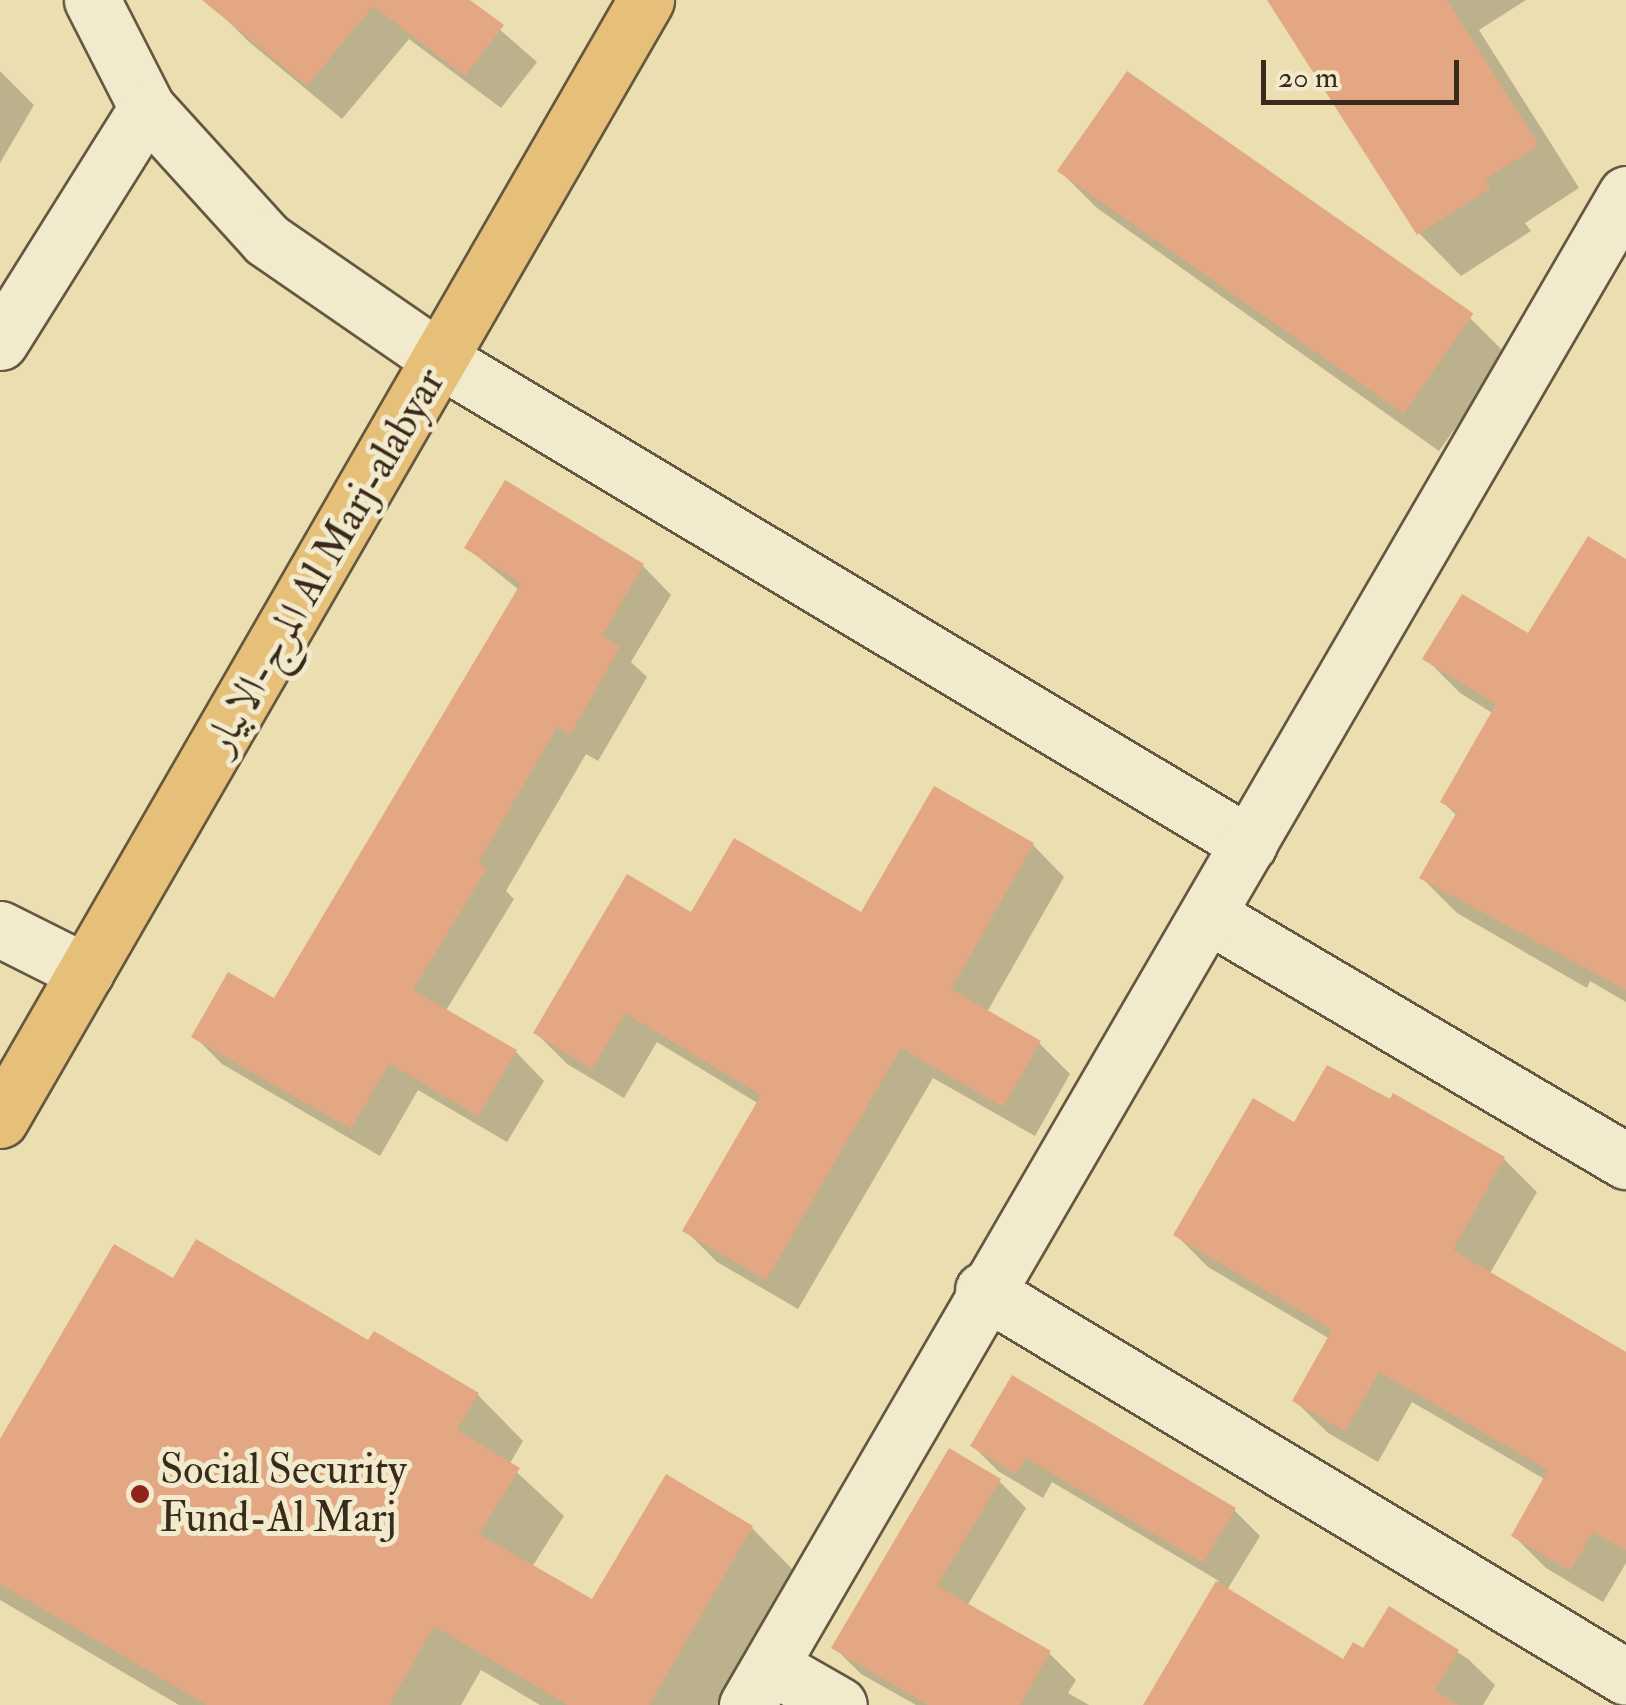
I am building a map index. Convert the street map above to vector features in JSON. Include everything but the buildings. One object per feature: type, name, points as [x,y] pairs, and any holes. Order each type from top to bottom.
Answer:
[{"type":"main road","name":"المرج-الابيار Al Marj-alabyar","points":[[0,1120],[442,360],[646,0]]},
{"type":"street","points":[[92,0],[147,108],[267,240],[442,360],[1249,844]]},
{"type":"street","points":[[0,342],[147,108]]},
{"type":"street","points":[[839,1705],[759,1685],[983,1290],[1208,915],[1626,194]]},
{"type":"street","points":[[1208,915],[1626,1161]]},
{"type":"street","points":[[0,929],[86,972]]},
{"type":"street","points":[[983,1290],[1626,1677]]},
{"type":"place","name":"Social Security Fund-Al Marj","points":[[140,1494]]}]
